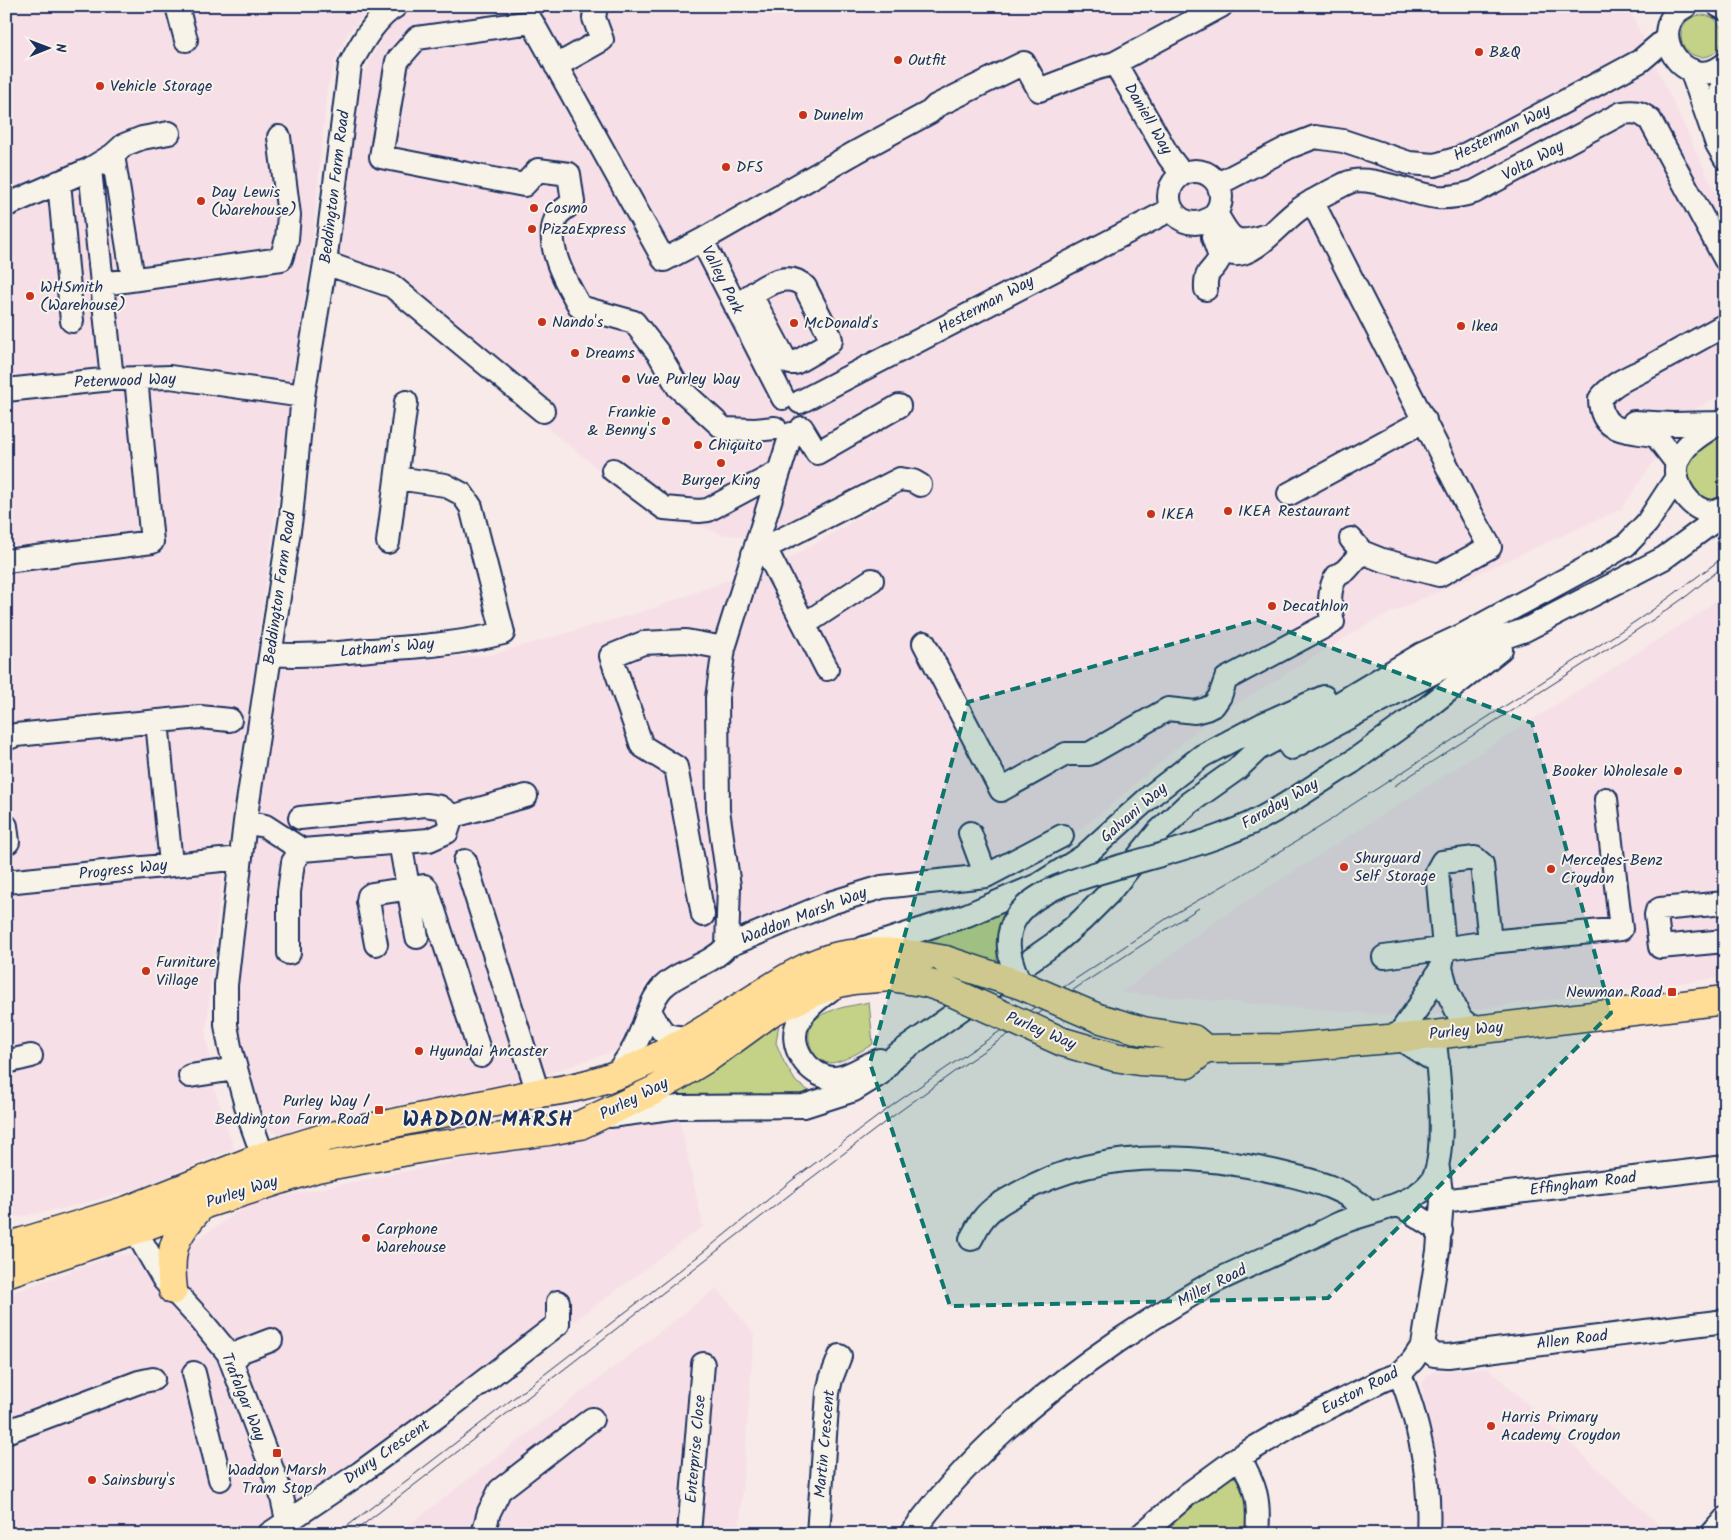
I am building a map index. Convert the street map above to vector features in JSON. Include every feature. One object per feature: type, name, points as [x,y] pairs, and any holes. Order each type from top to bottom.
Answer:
[{"type":"highway","name":"Purley Way","points":[[6,1247],[202,1205],[272,1182],[337,1164],[434,1146],[549,1131],[580,1125],[663,1085],[712,1055],[771,1012],[839,970],[879,952],[904,952],[944,960],[1021,985],[1098,1018],[1142,1031],[1193,1038],[1206,1049]]},
{"type":"highway","name":"Purley Way","points":[[6,1272],[132,1220],[262,1156],[342,1133],[538,1093],[559,1091],[614,1077],[645,1064],[692,1038],[803,969],[839,970],[853,980],[891,977],[927,983],[945,989],[1063,1042],[1123,1058],[1187,1064],[1206,1049],[1293,1048],[1434,1035],[1725,1000]]},
{"type":"highway","points":[[173,1290],[170,1265],[174,1245],[184,1225],[202,1205]]},
{"type":"street","points":[[177,6],[186,40]]},
{"type":"street","points":[[556,66],[602,40],[594,18],[596,6]]},
{"type":"street","points":[[1115,63],[1221,6]]},
{"type":"street","points":[[1719,6],[1725,10]]},
{"type":"street","name":"Beddington Farm Road","points":[[272,1182],[235,1069],[226,1025],[226,985],[245,822],[292,517],[303,396],[325,263],[350,65],[362,41],[390,8]]},
{"type":"street","points":[[1675,10],[1667,38],[1669,47],[1674,58],[1685,66],[1721,151]]},
{"type":"street","points":[[702,240],[664,260],[532,22],[418,38],[396,61],[381,157],[524,185],[538,170],[569,174],[573,202],[556,217],[552,237],[563,277],[580,307],[634,322],[659,354],[678,386],[724,430],[789,430],[807,418],[804,406],[792,400],[775,403],[770,412],[770,418],[789,430],[817,453],[899,406]]},
{"type":"street","name":"Hesterman Way","points":[[1218,184],[1289,147],[1315,137],[1343,141],[1409,163],[1435,165],[1459,158],[1640,61],[1667,38]]},
{"type":"street","name":"Hesterman Way","points":[[1640,61],[1685,66],[1703,72],[1715,70],[1725,65]]},
{"type":"street","name":"Valley Park","points":[[792,400],[743,301],[702,240],[930,112],[936,106],[1024,63],[1039,90],[1115,63]]},
{"type":"street","name":"Daniell Way","points":[[1115,63],[1169,157],[1182,174]]},
{"type":"street","points":[[1721,151],[1716,123],[1725,65]]},
{"type":"street","name":"Volta Way","points":[[1218,248],[1226,253],[1244,253],[1256,246],[1298,210],[1350,182],[1367,180],[1435,197],[1455,198],[1474,192],[1622,113],[1634,111],[1642,113],[1650,120],[1725,259]]},
{"type":"street","points":[[7,205],[90,169],[113,155],[124,145],[142,138],[169,133]]},
{"type":"street","points":[[102,284],[280,259],[287,239],[289,215],[280,137]]},
{"type":"street","points":[[113,155],[133,279]]},
{"type":"street","points":[[90,169],[112,379]]},
{"type":"street","points":[[1192,170],[1201,171],[1213,177],[1218,184],[1221,199],[1207,218],[1190,223],[1181,220],[1172,209],[1168,197],[1172,184],[1182,174],[1192,170]]},
{"type":"street","points":[[59,182],[72,321]]},
{"type":"street","points":[[924,643],[1001,790],[1066,754],[1089,754],[1168,709],[1195,712],[1214,705],[1220,696],[1226,679],[1333,622],[1330,614],[1332,588],[1336,577],[1347,569],[1356,545],[1382,560],[1439,575],[1490,547],[1312,201]]},
{"type":"street","name":"Hesterman Way","points":[[792,400],[1172,209]]},
{"type":"street","points":[[1206,289],[1206,277],[1209,271],[1217,266],[1220,257],[1207,218]]},
{"type":"street","name":"Volta Way","points":[[1207,218],[1224,228],[1230,236],[1238,241],[1246,242],[1270,234]]},
{"type":"street","points":[[325,263],[392,286],[543,411]]},
{"type":"street","points":[[791,279],[799,281],[805,287],[831,340],[825,346],[795,363],[790,363],[786,361],[743,301],[772,283],[791,279]]},
{"type":"street","points":[[1725,325],[1608,388],[1600,399],[1601,411],[1612,426],[1657,437],[1677,470],[1683,496],[1696,507],[1713,512],[1725,508]]},
{"type":"street","name":"Peterwood Way","points":[[6,390],[112,379],[170,377],[303,396]]},
{"type":"street","points":[[6,561],[152,542],[136,378]]},
{"type":"street","points":[[388,542],[406,402]]},
{"type":"street","points":[[1604,417],[1613,417],[1630,422],[1664,424],[1722,421]]},
{"type":"street","points":[[1289,494],[1425,420]]},
{"type":"street","points":[[597,1117],[679,1107],[804,1106],[854,1090],[880,1074],[895,1056],[1055,943],[1082,920],[1108,894],[1158,832],[1189,803],[1237,769],[1258,749],[1422,654],[1463,635],[1594,564],[1626,544],[1646,524],[1693,439],[1722,421]]},
{"type":"street","points":[[727,946],[729,886],[718,810],[717,707],[724,648],[759,551],[789,430]]},
{"type":"street","points":[[613,470],[664,508],[699,511],[708,510],[779,472]]},
{"type":"street","name":"Latham's Way","points":[[271,654],[296,656],[402,648],[485,638],[503,633],[471,507],[462,494],[445,485],[397,478]]},
{"type":"street","points":[[759,551],[900,479],[913,481],[920,485]]},
{"type":"street","points":[[1237,769],[1269,760],[1494,641],[1525,630],[1664,558],[1725,513]]},
{"type":"street","points":[[759,551],[805,624],[827,668]]},
{"type":"street","points":[[805,624],[872,580]]},
{"type":"street","name":"Faraday Way","points":[[1021,985],[1010,959],[1009,937],[1017,917],[1035,900],[1074,881],[1232,832],[1260,820],[1352,762],[1424,710],[1525,630]]},
{"type":"street","points":[[703,915],[676,767],[642,746],[611,656],[643,643],[686,642],[724,648]]},
{"type":"street","name":"Galvani Way","points":[[839,970],[1038,885],[1084,856],[1153,794],[1202,756],[1263,724],[1422,654]]},
{"type":"street","points":[[6,739],[16,735],[200,717],[230,720]]},
{"type":"street","points":[[157,721],[171,864]]},
{"type":"street","points":[[450,817],[526,796]]},
{"type":"street","points":[[1384,957],[1442,958],[1490,942],[1621,929],[1606,799]]},
{"type":"street","points":[[245,822],[265,826],[302,850],[429,840],[447,832],[450,823],[448,812],[440,807],[425,805],[300,818]]},
{"type":"street","points":[[970,833],[986,876]]},
{"type":"street","name":"Waddon Marsh Way","points":[[614,1077],[634,1048],[656,995],[665,985],[719,955],[727,946],[830,902],[882,887],[986,876],[1062,836]]},
{"type":"street","points":[[400,842],[417,937]]},
{"type":"street","points":[[289,953],[289,892],[293,862],[302,850]]},
{"type":"street","name":"Progress Way","points":[[6,882],[241,858]]},
{"type":"street","points":[[1474,1030],[1461,1019],[1448,993],[1442,958],[1437,871],[1442,862],[1475,858],[1482,864],[1490,942]]},
{"type":"street","points":[[465,861],[538,1093]]},
{"type":"street","points":[[376,944],[368,901],[369,896],[424,886],[428,889],[481,1056]]},
{"type":"street","points":[[1725,903],[1660,909],[1656,915],[1660,947],[1725,941]]},
{"type":"street","points":[[1438,1063],[1397,1037],[1418,1006],[1442,958]]},
{"type":"street","points":[[839,970],[798,1022],[796,1044],[800,1055],[815,1073],[825,1077],[836,1078],[874,1062],[895,1056]]},
{"type":"street","points":[[650,1011],[662,1033],[672,1037],[692,1038]]},
{"type":"street","points":[[1434,1035],[1438,1063],[1440,1106],[1438,1169]]},
{"type":"street","points":[[6,1062],[31,1056]]},
{"type":"street","points":[[190,1076],[235,1069]]},
{"type":"street","points":[[971,1239],[982,1220],[994,1208],[1032,1186],[1054,1176],[1084,1167],[1135,1159],[1177,1158],[1216,1160],[1304,1178],[1353,1198],[1369,1213]]},
{"type":"street","name":"Effingham Road","points":[[1442,1201],[1725,1167]]},
{"type":"street","name":"Euston Road","points":[[1142,1534],[1187,1495],[1239,1457],[1291,1426],[1383,1380],[1400,1374],[1423,1345],[1440,1231],[1442,1201],[1438,1169]]},
{"type":"street","name":"Miller Road","points":[[911,1534],[942,1495],[995,1438],[1092,1358],[1171,1307],[1216,1282],[1338,1224],[1398,1204],[1423,1190],[1433,1179],[1438,1169]]},
{"type":"street","points":[[1398,1204],[1440,1231]]},
{"type":"street","name":"Trafalgar Way","points":[[132,1220],[164,1280],[228,1353],[284,1502],[287,1520]]},
{"type":"street","name":"Drury Crescent","points":[[269,1534],[324,1495],[360,1473],[558,1324],[558,1302]]},
{"type":"street","name":"Allen Road","points":[[1423,1345],[1434,1355],[1448,1356],[1725,1321]]},
{"type":"street","points":[[232,1362],[242,1351],[271,1340]]},
{"type":"street","name":"Martin Crescent","points":[[818,1534],[828,1393],[840,1356]]},
{"type":"street","name":"Enterprise Close","points":[[689,1534],[703,1364]]},
{"type":"street","points":[[194,1373],[220,1479]]},
{"type":"street","points":[[1400,1374],[1414,1417],[1426,1467],[1429,1503],[1428,1534]]},
{"type":"street","points":[[6,1432],[139,1382],[153,1379]]},
{"type":"street","points":[[483,1534],[489,1512],[500,1490],[592,1418]]},
{"type":"street","points":[[1239,1457],[1251,1478],[1256,1494],[1258,1508],[1257,1534]]},
{"type":"street","points":[[276,1480],[298,1494],[324,1495]]},
{"type":"street","points":[[1712,1534],[1725,1519]]},
{"type":"highlighted area","points":[[1257,620],[1532,723],[1611,1013],[1328,1298],[950,1306],[870,1063],[968,702]]},
{"type":"shaded area","points":[[6,6],[360,6],[366,13],[348,33],[337,55],[327,89],[312,246],[213,954],[206,1036],[214,1087],[234,1149],[138,1189],[64,1208],[6,1219]]},
{"type":"shaded area","points":[[415,6],[1628,6],[1725,213],[1725,392],[1686,415],[1621,509],[1373,621],[1210,719],[1105,810],[1072,835],[1062,821],[979,864],[772,918],[696,952],[644,985],[629,1046],[506,1088],[372,1109],[295,1128],[283,1137],[266,1127],[248,1077],[235,1029],[231,979],[273,671],[315,663],[491,655],[657,607],[728,580],[738,586],[763,574],[904,492],[894,472],[769,537],[752,538],[721,534],[703,527],[665,522],[372,288],[337,253],[360,81],[385,31]]},
{"type":"shaded area","points":[[1725,592],[1725,977],[1414,1017],[1121,993],[1214,922],[1703,611]]},
{"type":"shaded area","points":[[679,1117],[703,1226],[287,1534],[6,1534],[6,1295],[116,1255],[180,1251],[251,1203],[601,1131]]},
{"type":"shaded area","points":[[717,1288],[754,1334],[739,1534],[397,1534]]},
{"type":"shaded area","name":"Harris Primary Academy Croydon","points":[[1488,1368],[1669,1534],[1440,1534],[1438,1457],[1422,1386],[1427,1376],[1435,1371]]},
{"type":"green space","points":[[1702,15],[1710,17],[1719,25],[1723,36],[1721,44],[1713,53],[1702,57],[1694,55],[1685,47],[1681,36],[1683,28],[1691,19]]},
{"type":"green space","points":[[1725,432],[1725,500],[1715,502],[1702,499],[1689,476],[1691,459],[1704,446]]},
{"type":"green space","points":[[1026,898],[1000,932],[997,944],[997,964],[919,944],[920,939]]},
{"type":"green space","points":[[869,1002],[873,1044],[840,1061],[830,1063],[817,1057],[810,1045],[809,1030],[812,1023],[822,1015],[835,1010]]},
{"type":"green space","points":[[779,1023],[776,1043],[784,1062],[796,1082],[812,1093],[788,1098],[712,1095],[677,1096],[677,1093]]},
{"type":"green space","points":[[1227,1477],[1239,1478],[1244,1481],[1250,1534],[1153,1534]]},
{"type":"tram line","points":[[337,1534],[697,1257],[791,1181],[897,1102],[1169,917],[1328,822],[1615,635],[1651,611],[1725,556]]},
{"type":"tram line","points":[[1394,786],[1654,619],[1725,565]]},
{"type":"tram line","points":[[351,1534],[889,1119],[969,1061],[1079,986],[1199,908]]},
{"type":"place","name":"B&Q","points":[[1479,52]]},
{"type":"place","name":"Outfit","points":[[898,60]]},
{"type":"place","name":"Vehicle Storage","points":[[100,86]]},
{"type":"place","name":"Dunelm","points":[[803,115]]},
{"type":"place","name":"DFS","points":[[726,167]]},
{"type":"place","name":"Day Lewis (Warehouse)","points":[[201,201]]},
{"type":"place","name":"Cosmo","points":[[534,208]]},
{"type":"place","name":"PizzaExpress","points":[[532,229]]},
{"type":"place","name":"WHSmith (Warehouse)","points":[[30,296]]},
{"type":"place","name":"Nando's","points":[[542,322]]},
{"type":"place","name":"McDonald's","points":[[794,323]]},
{"type":"place","name":"Ikea","points":[[1461,326]]},
{"type":"place","name":"Dreams","points":[[575,353]]},
{"type":"place","name":"Vue Purley Way","points":[[626,379]]},
{"type":"place","name":"Frankie & Benny's","points":[[666,421]]},
{"type":"place","name":"Chiquito","points":[[698,445]]},
{"type":"place","name":"Burger King","points":[[721,463]]},
{"type":"place","name":"IKEA Restaurant","points":[[1228,511]]},
{"type":"place","name":"IKEA","points":[[1151,514]]},
{"type":"place","name":"Decathlon","points":[[1272,606]]},
{"type":"place","name":"Booker Wholesale","points":[[1678,771]]},
{"type":"place","name":"Shurguard Self Storage","points":[[1344,867]]},
{"type":"place","name":"Mercedes-Benz Croydon","points":[[1551,869]]},
{"type":"place","name":"Furniture Village","points":[[146,971]]},
{"type":"place","name":"Newman Road","points":[[1672,992]]},
{"type":"place","name":"Hyundai Ancaster","points":[[419,1051]]},
{"type":"place","name":"Purley Way / Beddington Farm Road","points":[[379,1110]]},
{"type":"place","name":"Carphone Warehouse","points":[[366,1238]]},
{"type":"place","name":"Harris Primary Academy Croydon","points":[[1491,1426]]},
{"type":"place","name":"Waddon Marsh Tram Stop","points":[[277,1453]]},
{"type":"place","name":"Sainsbury's","points":[[92,1480]]},
{"type":"district","name":"WADDON MARSH","points":[[488,1120]]}]
